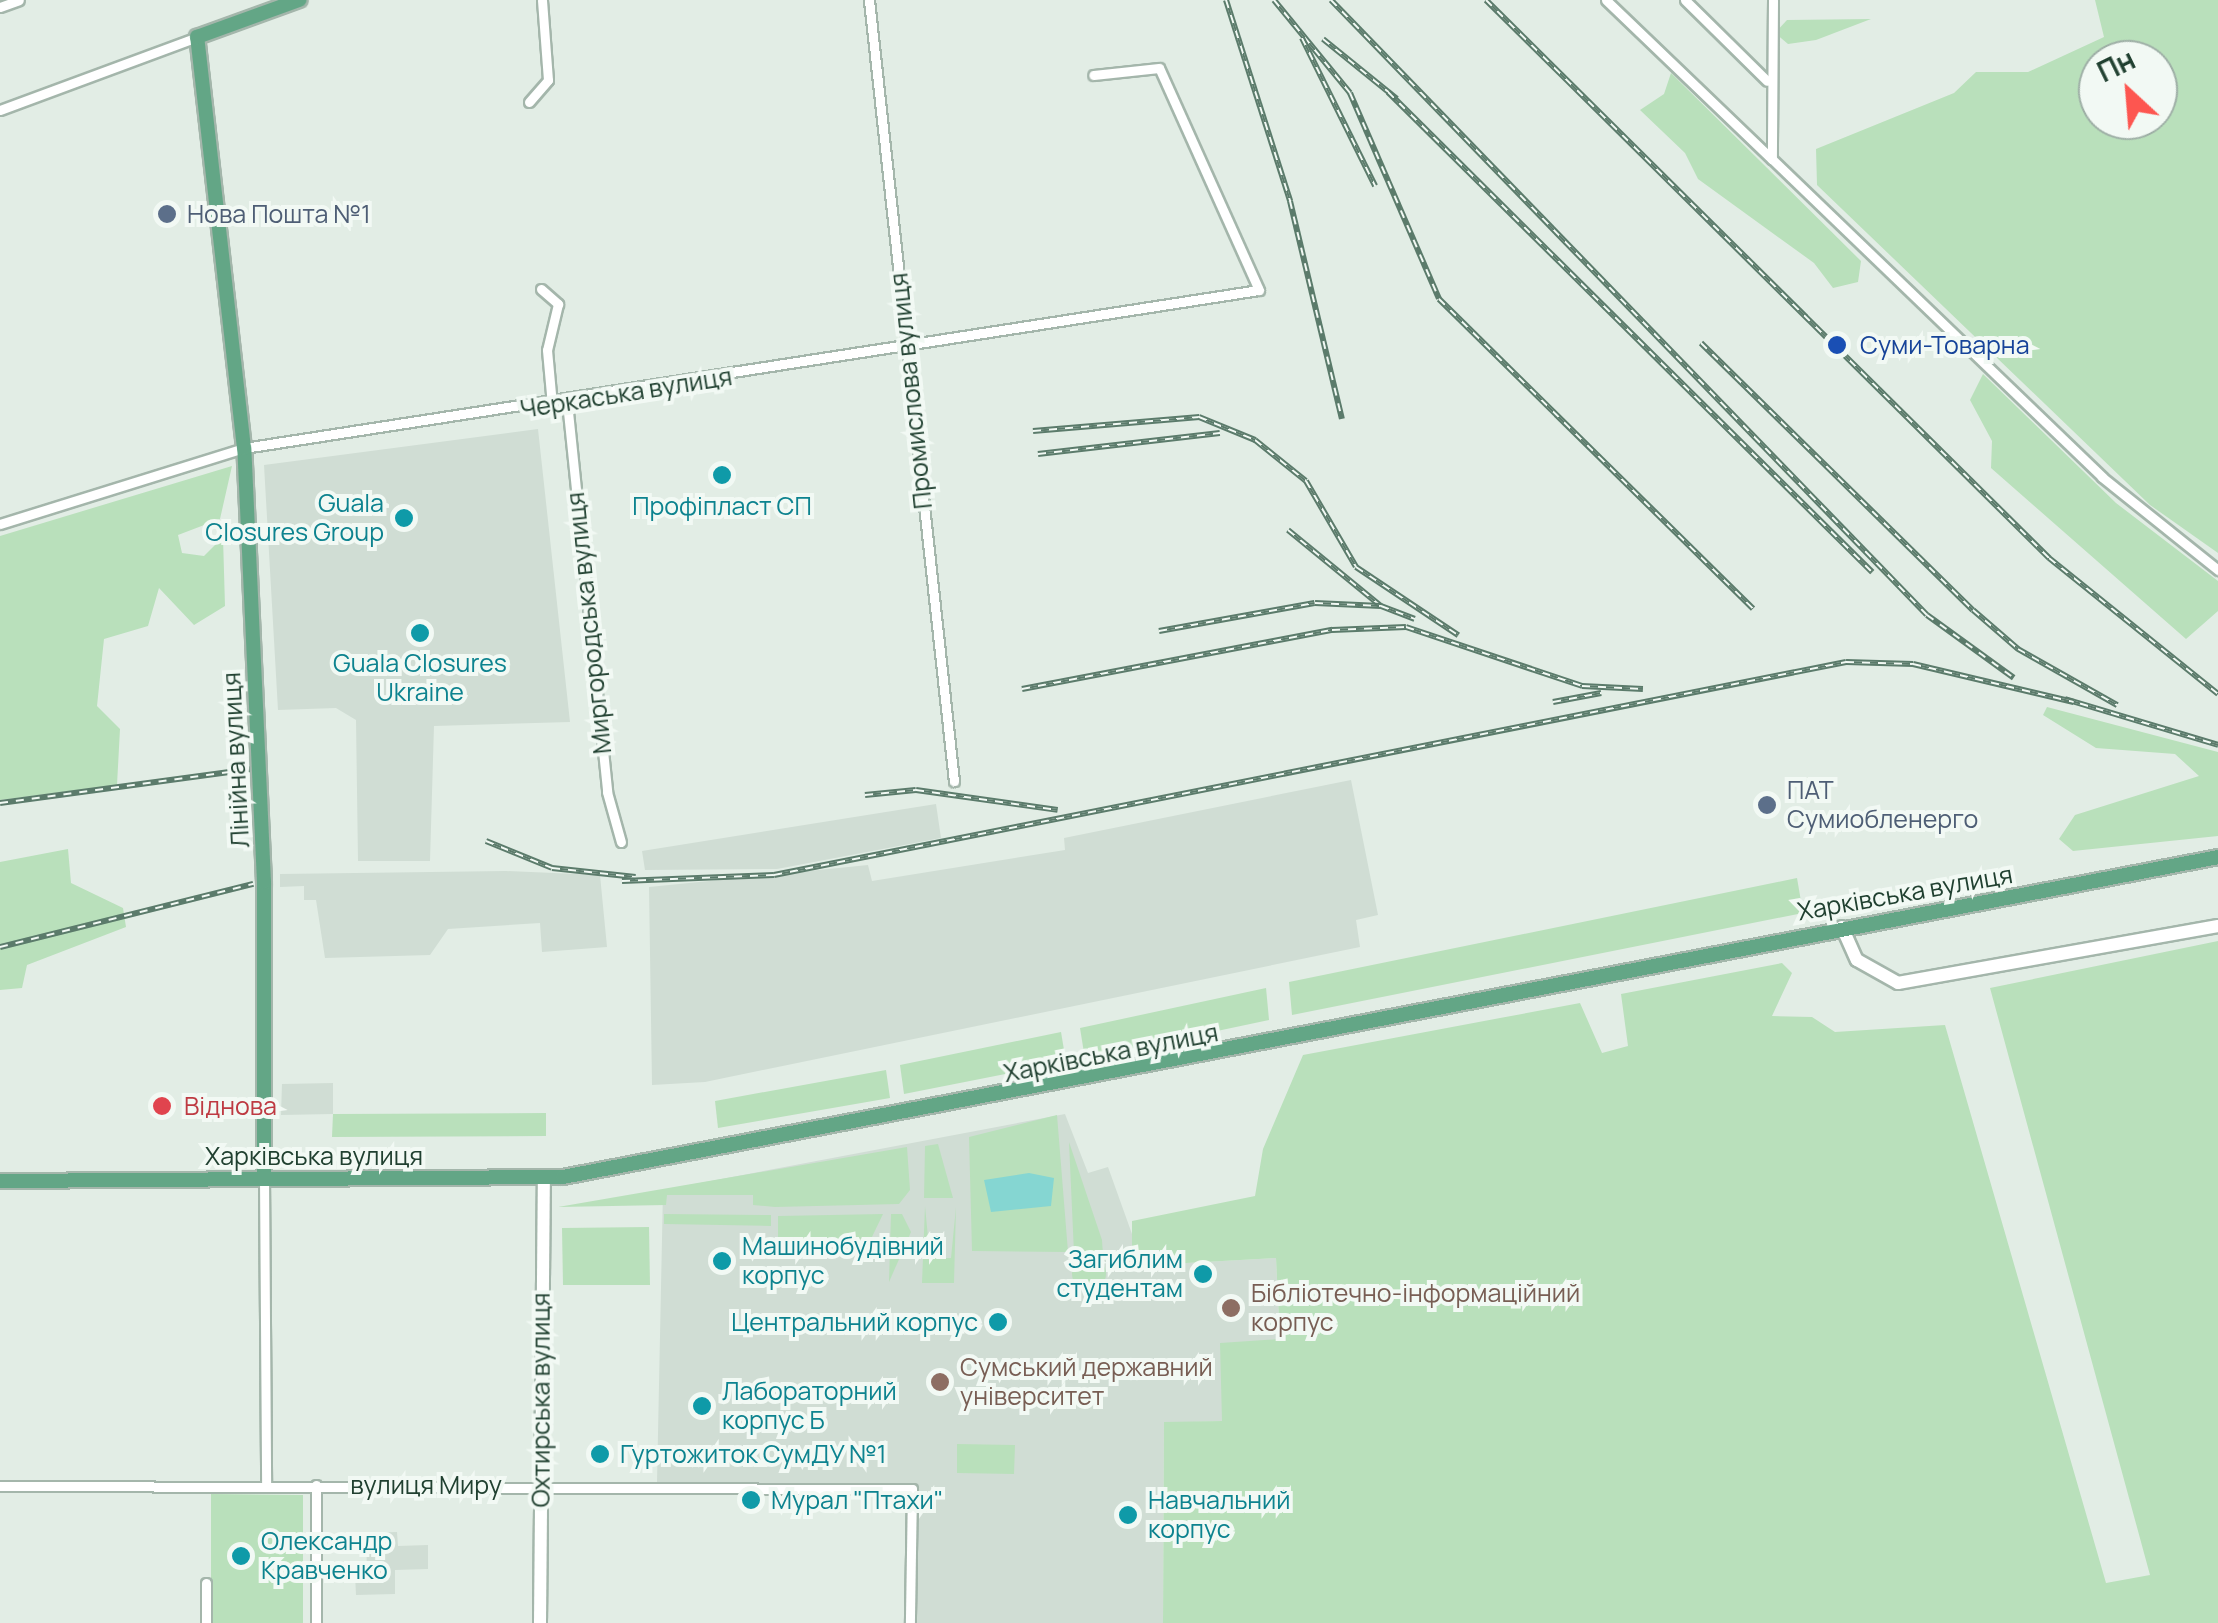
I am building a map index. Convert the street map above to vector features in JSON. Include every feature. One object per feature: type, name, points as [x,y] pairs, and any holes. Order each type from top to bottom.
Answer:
[{"type":"main road","points":[[197,37],[299,0]]},
{"type":"main road","name":"Лінійна вулиця","points":[[197,37],[244,448],[264,882],[264,1178]]},
{"type":"main road","name":"Харківська вулиця","points":[[0,1181],[544,1178],[980,1102],[1842,926],[2218,857]]},
{"type":"main road","points":[[1842,926],[1857,960],[1898,983],[2218,926]]},
{"type":"main road","name":"Охтирська вулиця","points":[[540,1623],[544,1178]]},
{"type":"street","points":[[0,8],[18,0]]},
{"type":"street","points":[[529,102],[548,80],[542,0]]},
{"type":"street","name":"Промислова вулиця","points":[[869,0],[954,782]]},
{"type":"street","points":[[1606,0],[2089,465],[2218,570]]},
{"type":"street","points":[[1685,0],[1767,81]]},
{"type":"street","points":[[1772,159],[1767,81],[1773,0]]},
{"type":"street","points":[[0,110],[197,37]]},
{"type":"street","name":"Черкаська вулиця","points":[[0,524],[244,448],[906,352],[1259,290],[1160,68],[1093,75]]},
{"type":"street","points":[[541,288],[558,304],[547,350],[552,404]]},
{"type":"street","name":"Миргородська вулиця","points":[[567,402],[604,772],[620,842]]},
{"type":"street","name":"Лінійна вулиця","points":[[264,1178],[266,1484]]},
{"type":"street","points":[[316,1485],[316,1623]]},
{"type":"street","name":"вулиця Миру","points":[[0,1486],[912,1489],[910,1623]]},
{"type":"street","points":[[206,1582],[206,1623]]},
{"type":"shaded area","points":[[538,429],[570,722],[434,726],[430,861],[358,861],[356,720],[336,708],[278,710],[264,465]]},
{"type":"shaded area","points":[[1351,780],[1378,915],[1356,920],[1360,947],[705,1082],[652,1085],[649,887],[868,865],[872,881],[1065,850],[1064,838]]},
{"type":"shaded area","points":[[936,804],[941,838],[777,869],[645,870],[642,851]]},
{"type":"shaded area","points":[[506,871],[600,875],[607,947],[542,952],[540,923],[448,929],[430,955],[325,958],[316,900],[304,900],[304,886],[280,887],[280,874]]},
{"type":"shaded area","points":[[333,1083],[333,1114],[281,1115],[282,1084]]},
{"type":"shaded area","name":"Сумський державний університет","points":[[1065,1114],[1088,1173],[1108,1167],[1132,1234],[1132,1266],[1276,1258],[1280,1339],[1222,1421],[1164,1423],[1163,1623],[916,1623],[919,1485],[657,1482],[663,1190]]},
{"type":"shaded area","points":[[397,1532],[398,1546],[428,1545],[428,1569],[395,1570],[395,1594],[356,1595],[355,1574],[367,1573],[366,1533]]},
{"type":"green space","points":[[2095,0],[2218,0],[2218,553],[2150,505],[1817,185],[1816,149],[1954,93],[1976,72],[2028,72],[2078,49],[2078,140],[2178,140],[2178,40],[2097,40],[2104,37]]},
{"type":"green space","points":[[1871,19],[1816,40],[1788,44],[1775,33],[1787,20]]},
{"type":"green space","points":[[1671,73],[1861,261],[1858,282],[1833,288],[1814,263],[1698,179],[1685,153],[1640,110],[1664,94]]},
{"type":"green space","points":[[1983,374],[2116,503],[2218,581],[2218,611],[2186,639],[1991,468],[1992,441],[1970,400]]},
{"type":"green space","points":[[232,466],[220,519],[178,535],[182,553],[204,556],[223,537],[225,606],[194,625],[159,588],[148,626],[104,639],[97,706],[120,729],[117,785],[0,800],[0,536]]},
{"type":"green space","points":[[2047,707],[2218,752],[2218,836],[2073,851],[2059,839],[2075,815],[2199,776],[2175,754],[2096,748],[2043,715]]},
{"type":"green space","points":[[68,849],[71,883],[123,908],[126,927],[27,965],[22,988],[0,990],[0,862]]},
{"type":"green space","points":[[1797,878],[1803,913],[1292,1015],[1289,982]]},
{"type":"green space","points":[[2218,941],[2218,1623],[1163,1623],[1164,1422],[1222,1421],[1220,1343],[1280,1339],[1276,1258],[1132,1266],[1132,1221],[1255,1196],[1263,1149],[1303,1055],[1580,1003],[1602,1053],[1628,1046],[1621,994],[1782,963],[1792,973],[1772,1016],[1812,1017],[1835,1032],[1945,1025],[2106,1583],[2150,1575],[1990,988]]},
{"type":"green space","points":[[1266,988],[1269,1020],[1085,1059],[1080,1028]]},
{"type":"green space","points":[[1061,1032],[1066,1062],[904,1094],[900,1065]]},
{"type":"green space","points":[[886,1070],[890,1098],[718,1128],[715,1101]]},
{"type":"green space","points":[[546,1113],[546,1136],[332,1137],[333,1114]]},
{"type":"green space","points":[[1057,1115],[1068,1252],[972,1251],[969,1137]]},
{"type":"green space","points":[[1069,1142],[1102,1240],[1103,1255],[1074,1253]]},
{"type":"green space","points":[[938,1144],[953,1198],[924,1198],[925,1146]]},
{"type":"green space","points":[[907,1147],[910,1190],[899,1204],[775,1207],[753,1205],[753,1195],[667,1195],[666,1205],[558,1207]]},
{"type":"green space","points":[[925,1206],[930,1258],[951,1258],[956,1207],[954,1283],[922,1283]]},
{"type":"green space","points":[[664,1214],[771,1215],[771,1226],[664,1224]]},
{"type":"green space","points":[[883,1214],[871,1239],[778,1240],[778,1216]]},
{"type":"green space","points":[[891,1214],[902,1214],[911,1232],[889,1282]]},
{"type":"green space","points":[[649,1227],[650,1285],[563,1285],[562,1228]]},
{"type":"green space","points":[[1089,1257],[1101,1262],[1106,1274],[1101,1286],[1089,1291],[1077,1286],[1072,1274],[1077,1262]]},
{"type":"green space","points":[[957,1444],[1015,1445],[1014,1474],[957,1473]]},
{"type":"green space","points":[[211,1494],[303,1495],[303,1623],[211,1623]]},
{"type":"water","points":[[1029,1173],[1054,1178],[1051,1206],[991,1212],[984,1180]]},
{"type":"railway","points":[[1226,0],[1290,201],[1342,419]]},
{"type":"railway","points":[[1274,0],[1350,93],[1439,299],[1753,609]]},
{"type":"railway","points":[[1331,0],[1927,615],[2014,678]]},
{"type":"railway","points":[[1486,0],[2049,558],[2218,694]]},
{"type":"railway","points":[[1302,38],[1375,186]]},
{"type":"railway","points":[[1323,39],[1397,99]]},
{"type":"railway","points":[[1388,92],[1872,572]]},
{"type":"railway","points":[[1701,343],[1973,610],[2018,649],[2117,705]]},
{"type":"railway","points":[[1033,431],[1199,417],[1255,440],[1306,481],[1356,567],[1458,635]]},
{"type":"railway","points":[[1038,454],[1220,433]]},
{"type":"railway","points":[[1288,530],[1381,606]]},
{"type":"railway","points":[[1159,631],[1315,603],[1381,606],[1415,619]]},
{"type":"railway","points":[[1022,689],[1332,630],[1406,627],[1582,686],[1643,689]]},
{"type":"railway","points":[[622,881],[774,875],[1846,662],[1913,664],[2074,702]]},
{"type":"railway","points":[[1553,702],[1601,693]]},
{"type":"railway","points":[[2065,699],[2218,745]]},
{"type":"railway","points":[[0,803],[250,769]]},
{"type":"railway","points":[[865,795],[916,790],[1058,810]]},
{"type":"railway","points":[[486,841],[552,868],[636,877]]},
{"type":"railway","points":[[0,947],[253,884]]},
{"type":"place","name":"Нова Пошта №1","points":[[167,214]]},
{"type":"place","name":"Суми-Товарна","points":[[1837,345]]},
{"type":"place","name":"Профіпласт СП","points":[[722,475]]},
{"type":"place","name":"Guala Closures Group","points":[[404,518]]},
{"type":"place","name":"Guala Closures Ukraine","points":[[420,633]]},
{"type":"place","name":"ПАТ Сумиобленерго","points":[[1767,805]]},
{"type":"place","name":"Віднова","points":[[162,1106]]},
{"type":"place","name":"Машинобудівний корпус","points":[[722,1261]]},
{"type":"place","name":"Загиблим студентам","points":[[1203,1274]]},
{"type":"place","name":"Бібліотечно-інформаційний корпус","points":[[1231,1308]]},
{"type":"place","name":"Центральний корпус","points":[[998,1322]]},
{"type":"place","name":"Сумський державний університет","points":[[940,1382]]},
{"type":"place","name":"Лабораторний корпус Б","points":[[702,1406]]},
{"type":"place","name":"Гуртожиток СумДУ №1","points":[[600,1454]]},
{"type":"place","name":"Мурал \"Птахи\"","points":[[751,1500]]},
{"type":"place","name":"Навчальний корпус","points":[[1128,1515]]},
{"type":"place","name":"Олександр Кравченко","points":[[241,1556]]}]
